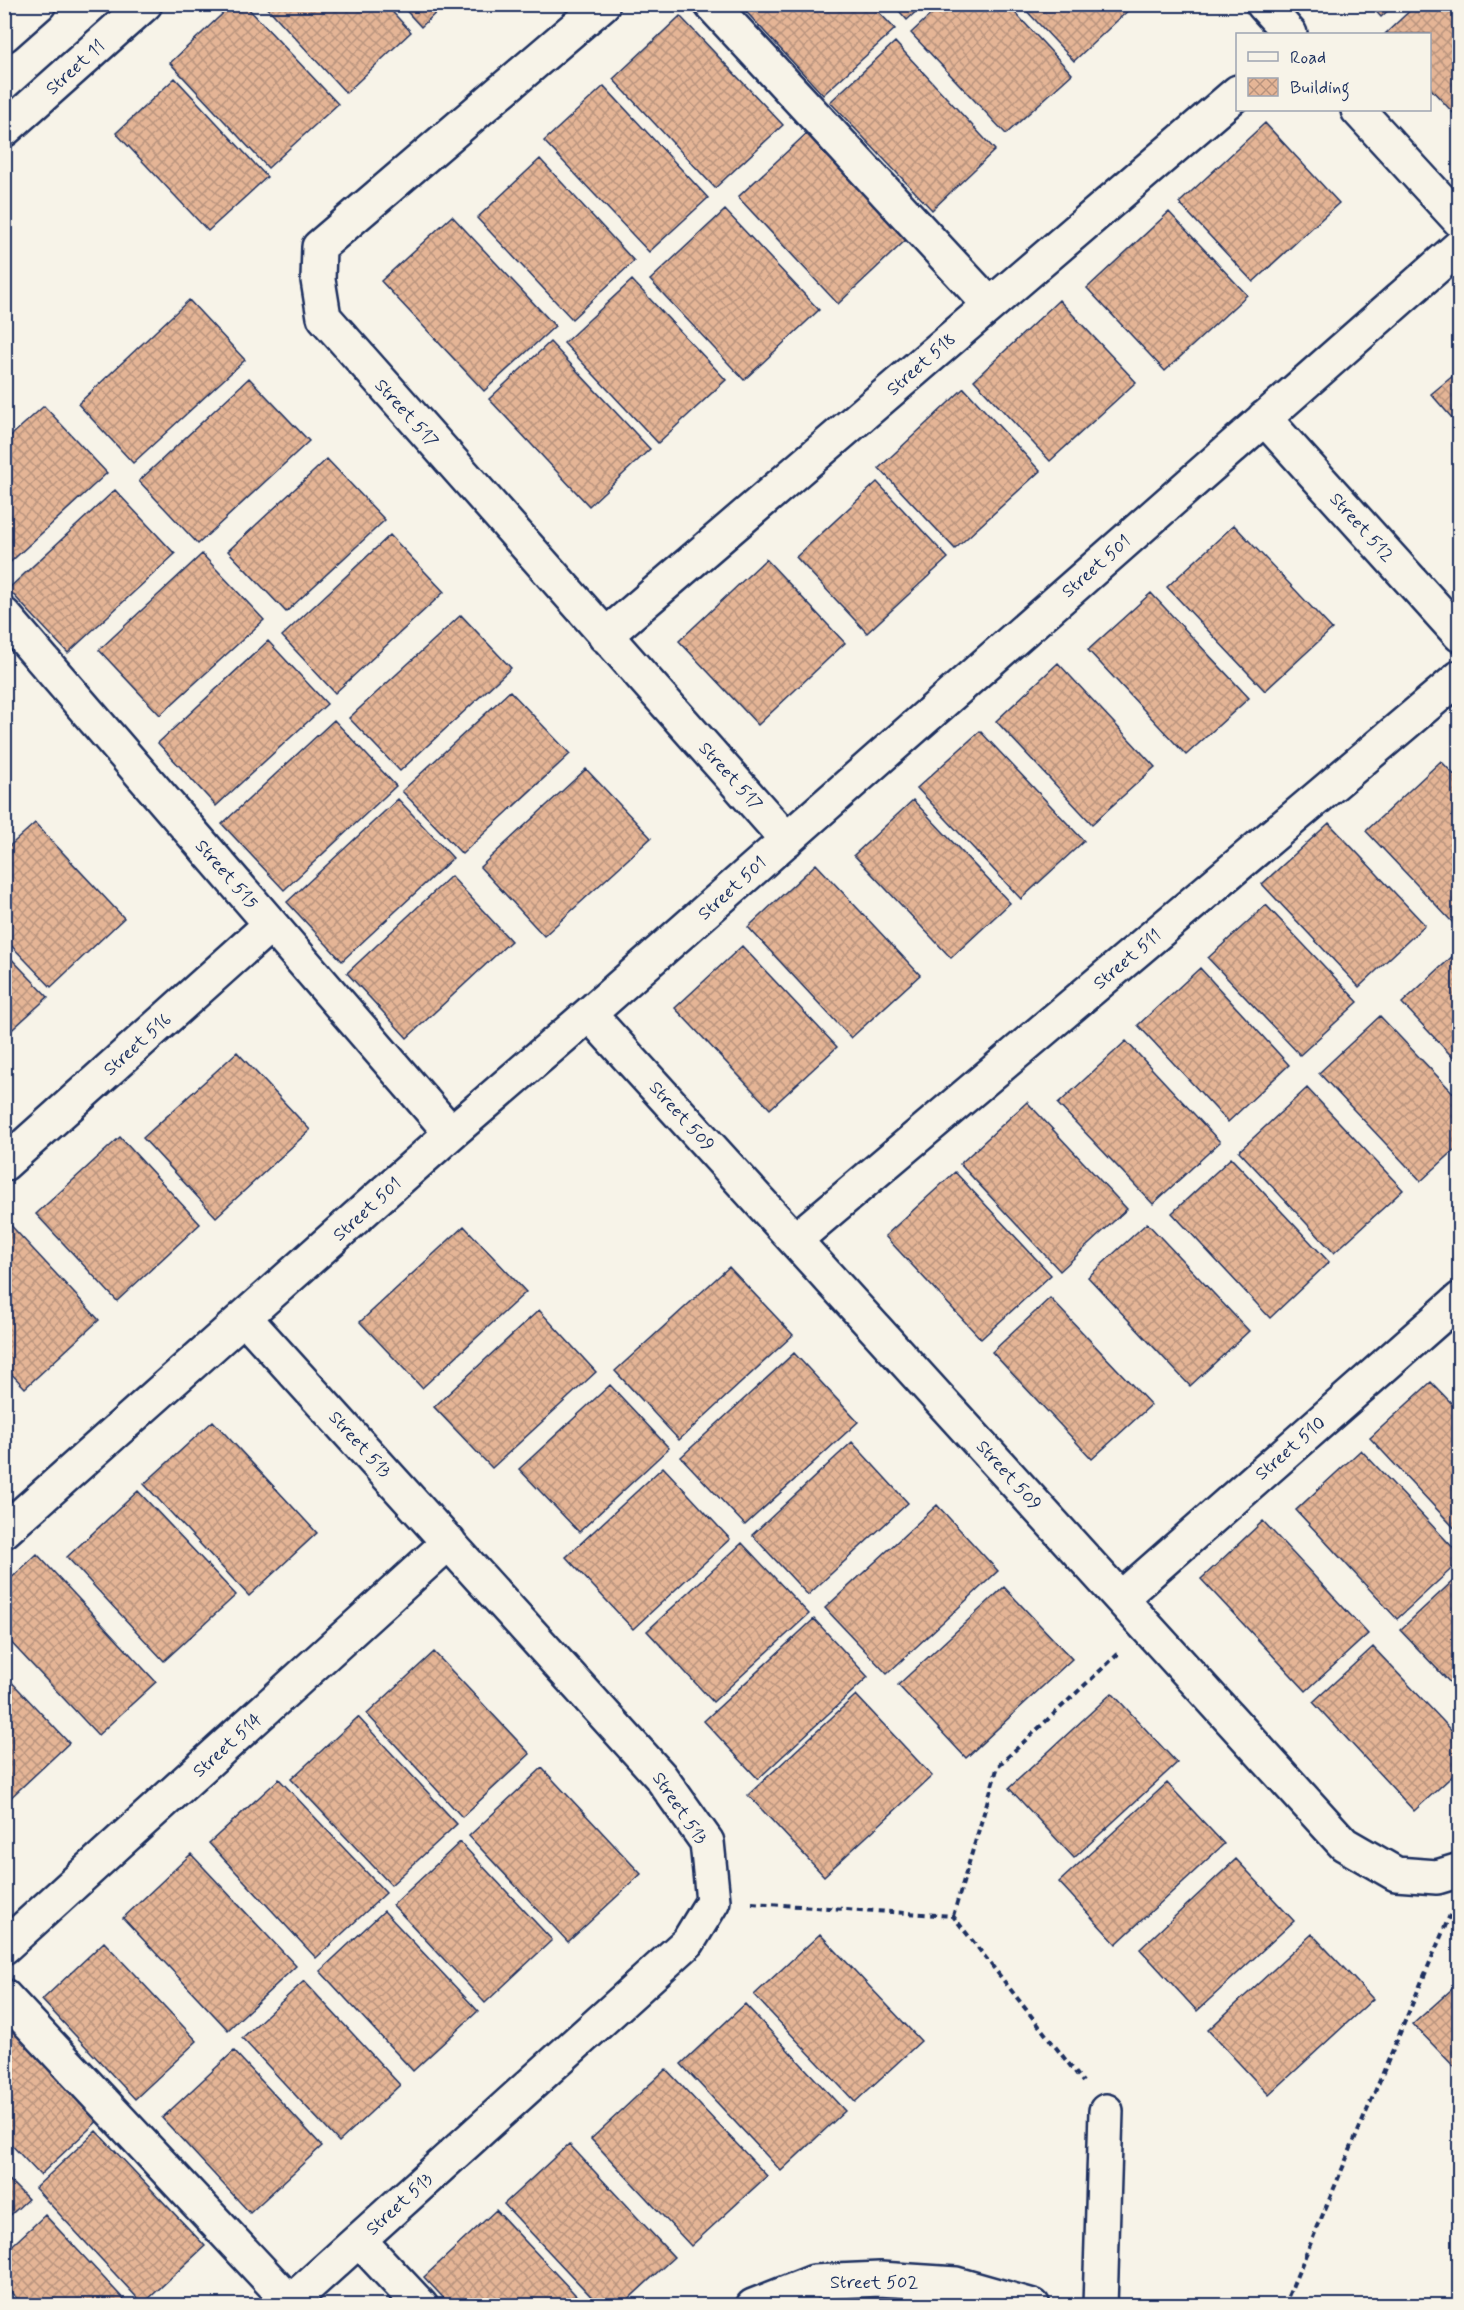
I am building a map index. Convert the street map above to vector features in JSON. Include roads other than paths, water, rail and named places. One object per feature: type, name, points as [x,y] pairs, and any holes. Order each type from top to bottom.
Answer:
[{"type":"street","points":[[4,35],[39,4]]},
{"type":"street","name":"Street 11","points":[[4,130],[145,4]]},
{"type":"street","name":"Street 517","points":[[603,4],[319,247],[318,280],[324,317],[787,840]]},
{"type":"street","points":[[711,4],[990,305]]},
{"type":"street","points":[[1263,4],[1289,33]]},
{"type":"street","name":"Street 518","points":[[605,636],[1236,94]]},
{"type":"street","points":[[1359,111],[1460,221]]},
{"type":"street","name":"Street 501","points":[[4,1531],[451,1133],[590,1014],[1460,246]]},
{"type":"street","name":"Street 512","points":[[1264,418],[1460,635]]},
{"type":"street","name":"Street 515","points":[[4,615],[451,1133]]},
{"type":"street","name":"Street 511","points":[[795,1240],[1460,677]]},
{"type":"street","name":"Street 516","points":[[4,1164],[270,924]]},
{"type":"street","name":"Street 509","points":[[590,1014],[1344,1844],[1396,1874],[1437,1877],[1460,1870]]},
{"type":"street","name":"Street 510","points":[[1121,1598],[1460,1299]]},
{"type":"street","name":"Street 513","points":[[245,1318],[660,1776],[708,1842],[713,1901],[688,1942],[288,2304]]},
{"type":"street","name":"Street 514","points":[[4,1947],[449,1542]]},
{"type":"street","points":[[4,1996],[288,2304]]},
{"type":"street","points":[[1100,2306],[1106,2111]]},
{"type":"street","points":[[359,2240],[421,2306]]},
{"type":"street","name":"Street 502","points":[[753,2306],[814,2282],[880,2279],[956,2284],[1033,2306]]}]
